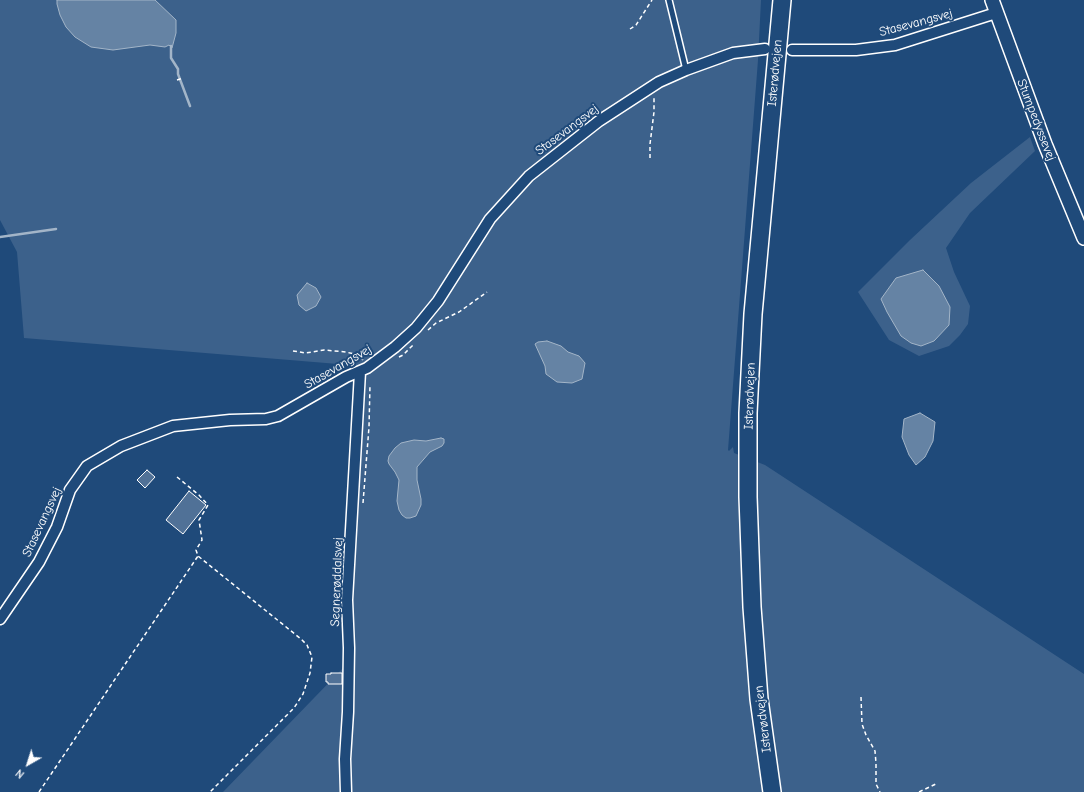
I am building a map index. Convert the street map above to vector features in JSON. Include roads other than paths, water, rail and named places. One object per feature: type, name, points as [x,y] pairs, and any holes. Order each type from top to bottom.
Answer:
[{"type":"highway","name":"Isterødvejen","points":[[772,792],[759,698],[752,607],[748,497],[748,421],[753,314],[782,0]]},
{"type":"street","name":"Stumpedyssevej","points":[[992,0],[1044,144],[1084,238]]},
{"type":"street","name":"Stasevangsvej","points":[[792,50],[856,50],[895,45],[996,13]]},
{"type":"street","name":"Stasevangsvej","points":[[0,619],[39,562],[57,526],[70,490],[87,466],[121,446],[174,426],[230,420],[266,419],[278,416],[363,370],[390,352],[425,318],[438,301],[490,218],[529,176],[599,121],[659,82],[732,53],[765,49]]},
{"type":"street","name":"Segnerøddalsvej","points":[[346,792],[344,759],[348,712],[349,648],[347,600],[363,370]]},
{"type":"lane","points":[[669,0],[686,70]]},
{"type":"waterway","points":[[171,46],[171,58],[178,69],[178,74],[190,106]]},
{"type":"waterway","points":[[0,237],[56,229]]}]
